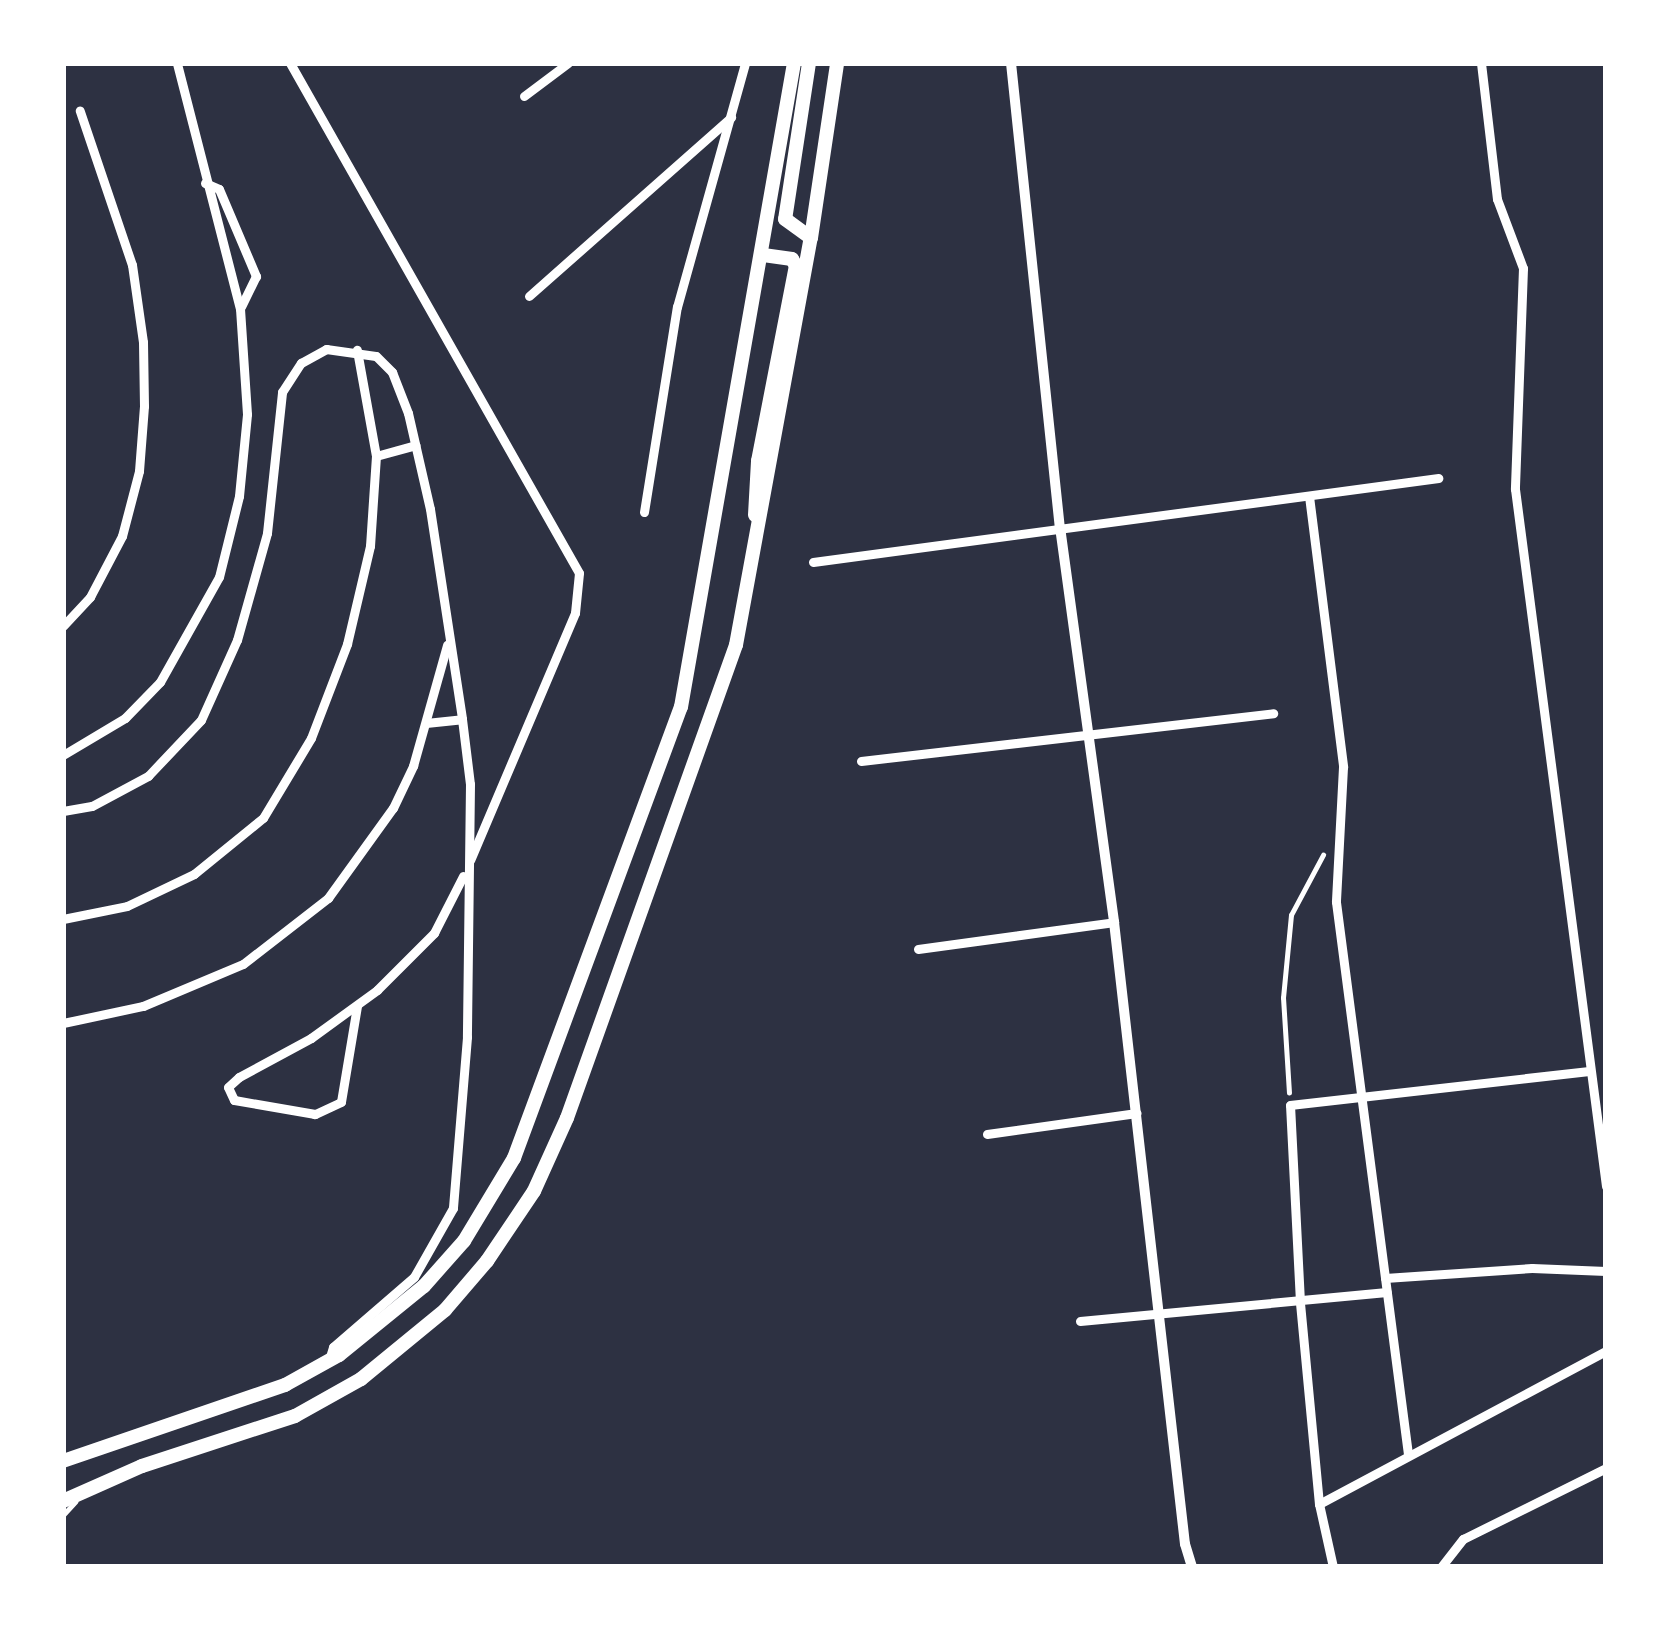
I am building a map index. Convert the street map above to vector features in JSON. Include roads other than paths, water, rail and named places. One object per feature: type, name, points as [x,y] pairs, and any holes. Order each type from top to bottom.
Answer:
[{"type":"main road","points":[[63,1461],[285,1385],[329,1361],[424,1286],[464,1241],[514,1159],[681,707],[794,63]]},
{"type":"main road","points":[[809,63],[785,219],[812,238]]},
{"type":"main road","points":[[63,1501],[88,1486],[295,1416],[328,1400],[396,1353],[488,1261],[534,1191],[567,1118],[717,708],[751,580],[812,238],[837,63]]},
{"type":"main road","points":[[751,580],[758,461],[796,266],[792,259],[763,255]]},
{"type":"street","points":[[63,755],[125,718],[160,682],[219,578],[239,496],[247,414],[240,309],[177,63]]},
{"type":"street","points":[[290,63],[578,573],[575,613],[466,870],[434,933],[357,1006],[311,1038],[239,1077],[228,1088],[234,1100],[316,1114],[341,1102],[351,1070],[357,1006]]},
{"type":"street","points":[[524,96],[568,63]]},
{"type":"street","points":[[644,512],[677,307],[745,63]]},
{"type":"street","points":[[1011,63],[1060,527],[1114,922],[1185,1544],[1192,1567]]},
{"type":"street","points":[[1480,63],[1497,199],[1523,268],[1515,490],[1606,1186]]},
{"type":"street","points":[[63,626],[90,597],[122,536],[139,471],[144,406],[143,342],[131,265],[80,110]]},
{"type":"street","points":[[529,296],[731,117]]},
{"type":"street","points":[[205,183],[219,189],[256,276],[240,309]]},
{"type":"street","points":[[63,811],[92,806],[148,776],[201,720],[237,640],[267,533],[282,392],[301,363],[326,349],[376,356],[392,372],[416,445],[462,718],[470,784],[466,1036],[453,1208],[414,1277],[333,1347],[329,1361]]},
{"type":"street","points":[[63,919],[128,906],[194,874],[263,818],[311,738],[347,644],[370,546],[376,456],[368,384],[357,350]]},
{"type":"street","points":[[376,456],[416,445]]},
{"type":"street","points":[[813,562],[1438,478]]},
{"type":"street","points":[[1309,496],[1343,766],[1336,831],[1336,902],[1408,1454]]},
{"type":"street","points":[[63,1023],[143,1006],[243,964],[328,898],[393,808],[426,723],[449,640]]},
{"type":"street","points":[[861,761],[1273,713]]},
{"type":"street","points":[[426,723],[462,718]]},
{"type":"street","points":[[918,949],[1114,922]]},
{"type":"street","points":[[1333,1567],[1318,1504],[1300,1303],[1290,1105],[1589,1071]]},
{"type":"street","points":[[987,1134],[1137,1113]]},
{"type":"street","points":[[1385,1278],[1532,1268],[1606,1271]]},
{"type":"street","points":[[1080,1321],[1387,1292]]},
{"type":"street","points":[[1318,1504],[1606,1351]]},
{"type":"street","points":[[1441,1567],[1449,1551],[1606,1468]]},
{"type":"lane","points":[[63,1515],[88,1486]]}]
